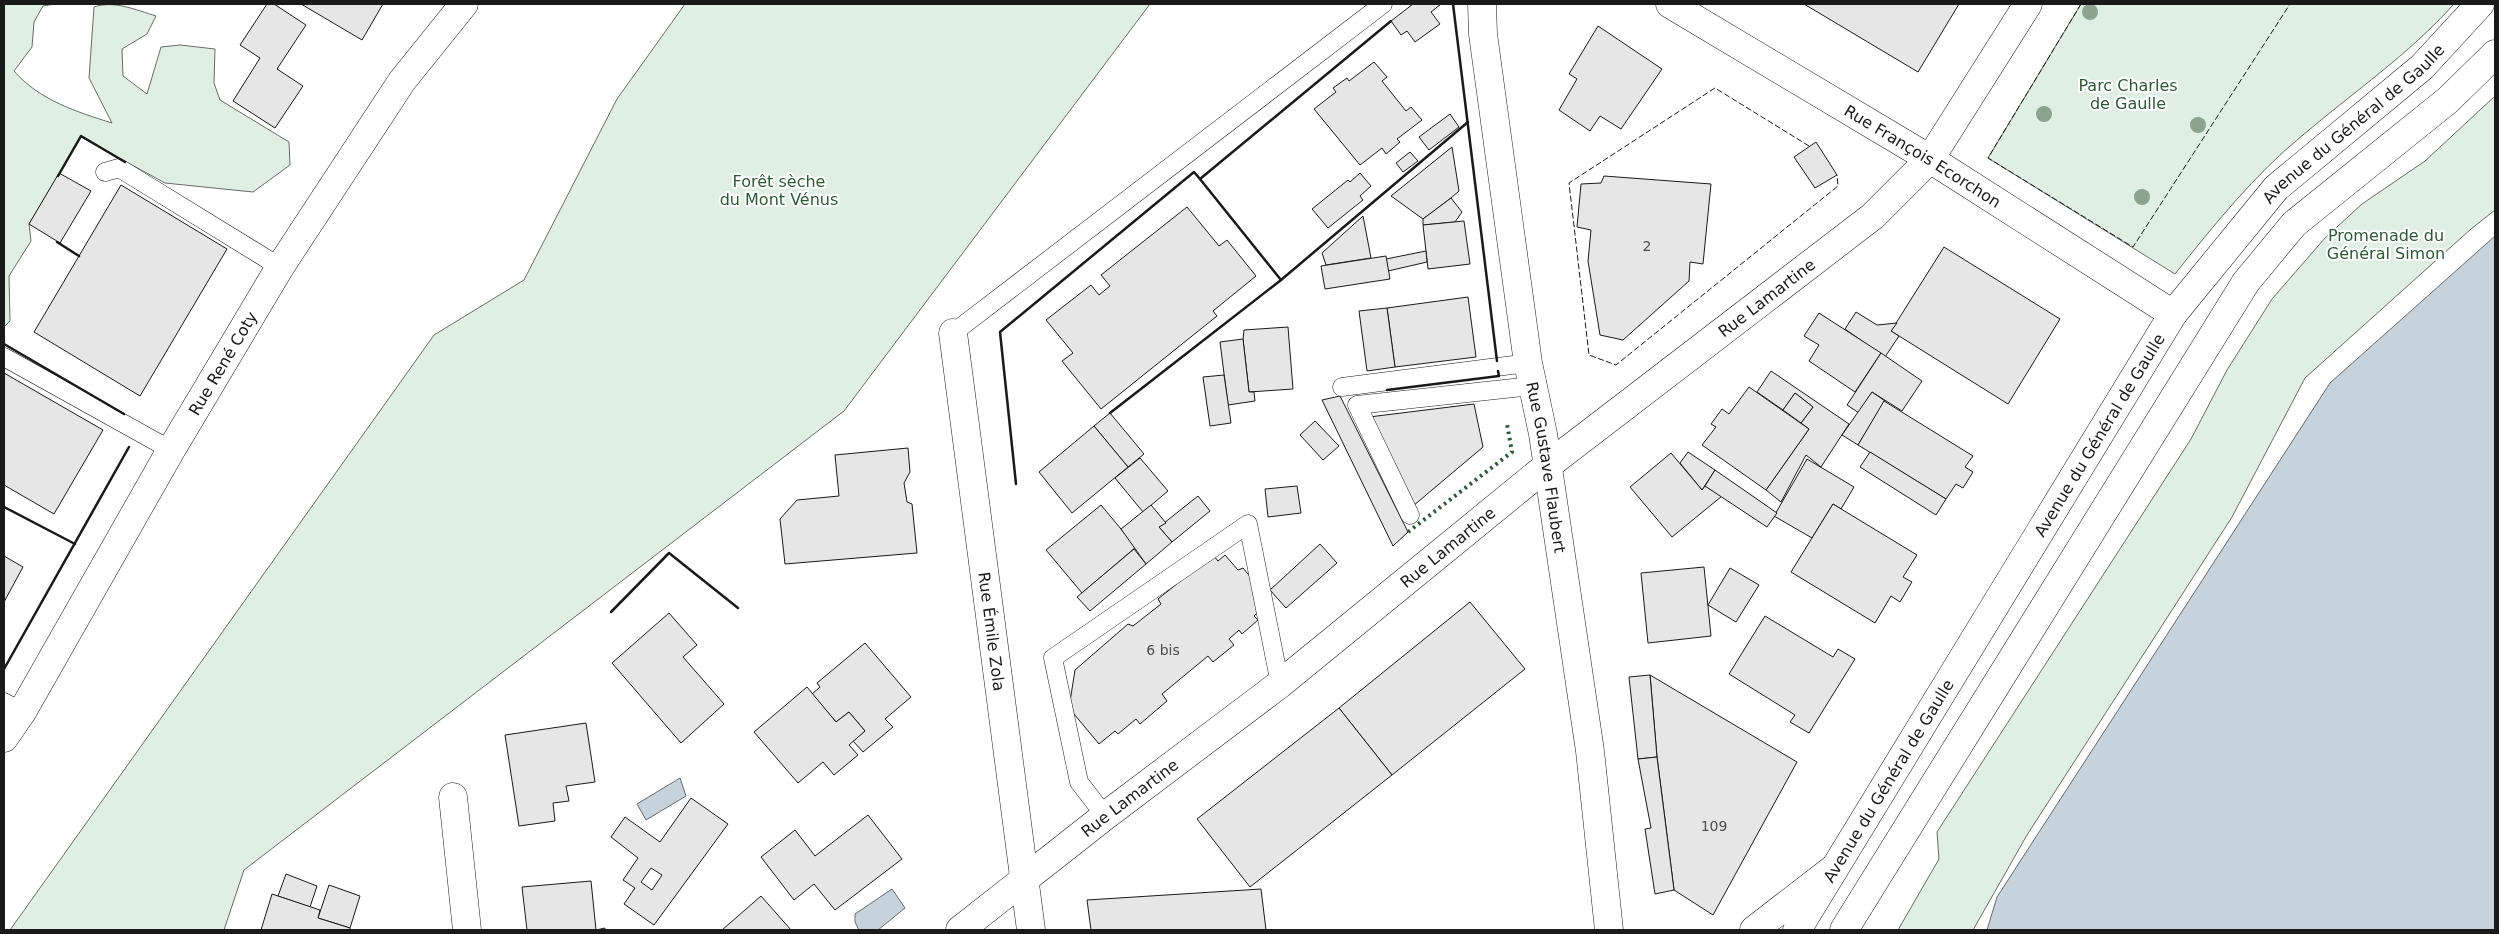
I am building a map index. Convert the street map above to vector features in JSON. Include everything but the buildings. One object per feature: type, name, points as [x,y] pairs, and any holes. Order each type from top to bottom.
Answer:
[{"type":"street","name":"Rue René Coty","points":[[4,738],[13,707],[171,450],[280,267],[402,81],[464,4]]},
{"type":"street","name":"Rue Gustave Flaubert","points":[[1482,4],[1483,34],[1530,375],[1547,466],[1590,750],[1610,930]]},
{"type":"street","name":"Rue François Ecorchon","points":[[1670,4],[1930,159],[2172,314]]},
{"type":"street","name":"Rue Lamartine","points":[[960,930],[1105,816],[1280,684],[1547,466],[1873,216],[1930,159],[2028,4]]},
{"type":"street","name":"Avenue du Général de Gaulle","points":[[1797,930],[2172,314],[2276,188],[2422,67],[2480,4]]},
{"type":"street","name":"Avenue du Général de Gaulle","points":[[1844,930],[2246,282],[2294,224],[2448,100],[2495,54]]},
{"type":"street","name":"Rue Émile Zola","points":[[953,333],[1031,930]]},
{"type":"street","points":[[452,797],[467,930]]},
{"type":"street","points":[[1754,930],[1835,868]]},
{"type":"lane","points":[[953,333],[1383,4]]},
{"type":"lane","points":[[105,172],[119,168],[280,267]]},
{"type":"lane","points":[[4,357],[171,450]]},
{"type":"lane","points":[[1342,387],[1530,375]]},
{"type":"lane","points":[[1410,515],[1357,405],[1530,375]]},
{"type":"lane","points":[[1105,816],[1079,782],[1052,658],[1248,524],[1280,684]]},
{"type":"green space","points":[[4,4],[55,4],[43,6],[34,22],[32,47],[14,71],[35,90],[59,104],[112,123],[89,78],[94,7],[117,5],[156,16],[147,34],[122,49],[123,76],[147,94],[161,47],[180,45],[215,49],[214,83],[220,100],[289,142],[290,165],[253,192],[165,183],[81,137],[29,224],[31,241],[9,276],[10,321],[4,327]]},
{"type":"green space","name":"Forêt sèche du Mont Vénus","points":[[685,4],[1150,4],[844,411],[244,870],[224,930],[10,930],[434,335],[524,280],[617,99]]},
{"type":"green space","name":"Parc Charles de Gaulle","points":[[2081,4],[2454,4],[2400,56],[2268,166],[2220,219],[2175,274],[1988,158]]},
{"type":"green space","name":"Promenade du Général Simon","points":[[2495,96],[2495,210],[2471,229],[2305,378],[2232,517],[2027,835],[1973,930],[1898,930],[1939,859],[1937,832],[2191,439],[2227,370],[2272,299],[2325,238],[2362,204],[2425,161]]},
{"type":"shaded area","points":[[2495,236],[2495,930],[1987,930],[1997,897],[2330,383]]},
{"type":"shaded area","points":[[680,778],[686,796],[646,820],[637,804]]},
{"type":"shaded area","points":[[892,889],[905,908],[878,930],[859,930],[855,922],[855,914]]},
{"type":"hedge","points":[[1408,532],[1512,452],[1507,424]]},
{"type":"fence","points":[[2081,4],[1988,158],[2133,247],[2290,4]]},
{"type":"fence","points":[[1809,146],[1715,88],[1569,183],[1589,355],[1616,365],[1838,186],[1837,175]]},
{"type":"wall","points":[[1453,4],[1497,361]]},
{"type":"wall","points":[[1016,484],[1000,332],[1194,172],[1200,179],[1391,21]]},
{"type":"wall","points":[[1110,413],[1281,280],[1468,122]]},
{"type":"wall","points":[[58,176],[81,136],[125,162]]},
{"type":"wall","points":[[1200,179],[1281,280]]},
{"type":"wall","points":[[57,242],[79,256]]},
{"type":"wall","points":[[4,344],[124,414]]},
{"type":"wall","points":[[1387,390],[1499,376],[1498,371]]},
{"type":"wall","points":[[4,669],[129,447]]},
{"type":"wall","points":[[4,507],[75,544]]},
{"type":"wall","points":[[611,612],[669,553],[738,608]]}]
